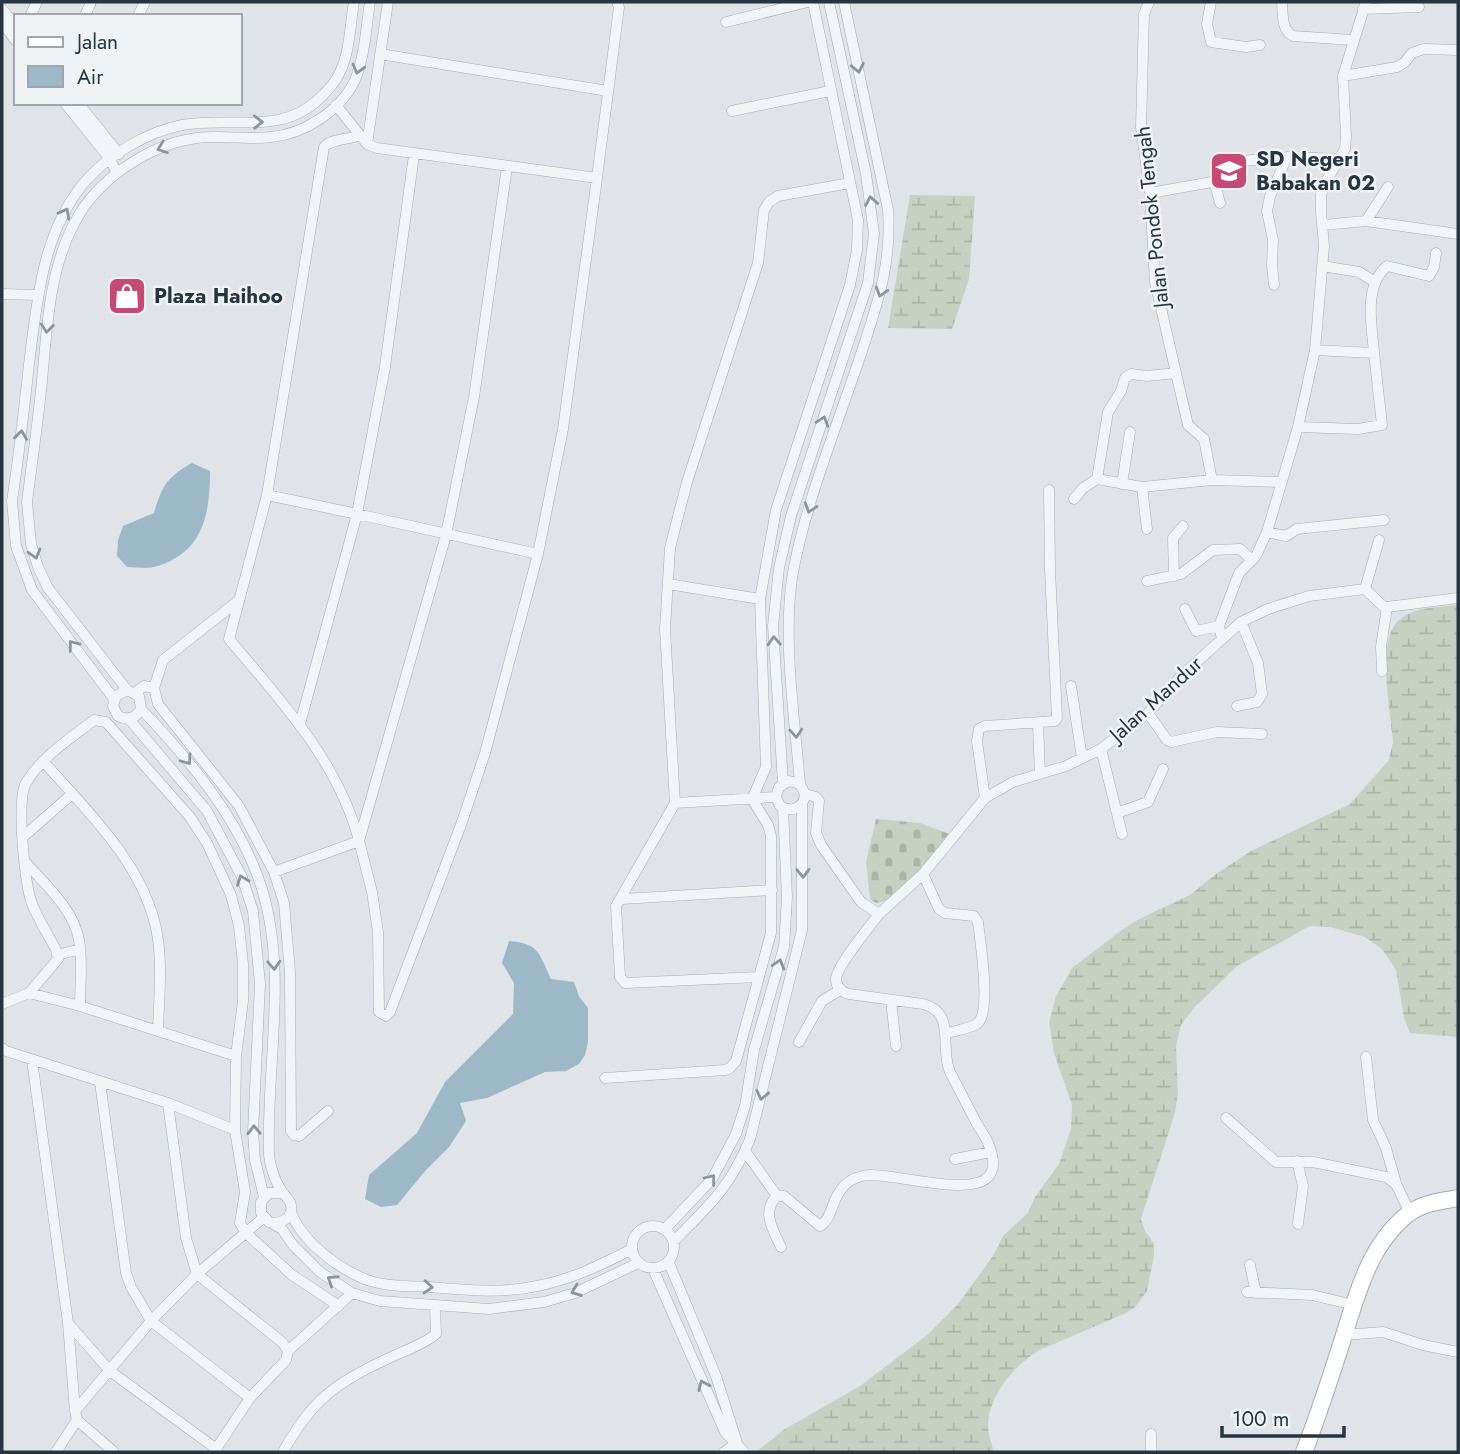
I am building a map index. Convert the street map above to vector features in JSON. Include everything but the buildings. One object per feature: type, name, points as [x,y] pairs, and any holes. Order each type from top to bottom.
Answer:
[{"type":"main road","points":[[1304,1452],[1354,1305],[1377,1250],[1395,1225],[1410,1213],[1424,1205],[1458,1198]]},
{"type":"street","points":[[354,2],[346,54],[339,75],[328,90],[301,113],[269,122],[197,122],[179,125],[143,139],[115,156],[84,183],[65,212],[47,252],[38,295],[12,501],[16,546],[32,590],[114,699],[116,713],[121,718],[136,716],[141,709],[141,700],[48,588],[31,544],[27,502],[51,297],[60,258],[75,221],[90,199],[117,173],[148,153],[181,141],[200,138],[272,138],[289,134],[314,122],[336,106],[348,93],[356,78],[370,2]]},
{"type":"street","points":[[364,139],[388,2]]},
{"type":"street","points":[[211,623],[229,639],[300,724],[337,784],[359,841],[376,909],[380,952],[379,1012],[386,1016],[390,1012],[462,822],[504,688],[538,554],[563,429],[619,7],[617,2]]},
{"type":"street","points":[[726,22],[807,2]]},
{"type":"street","points":[[752,799],[765,767],[760,599],[776,510],[855,267],[858,243],[858,220],[813,2]]},
{"type":"street","points":[[783,783],[774,626],[779,568],[791,516],[868,283],[874,246],[873,210],[829,2]]},
{"type":"street","points":[[674,1241],[725,1188],[746,1151],[760,1106],[803,930],[802,794],[789,598],[793,569],[806,519],[883,286],[890,235],[888,210],[844,2]]},
{"type":"street","name":"Jalan Pondok Tengah","points":[[1149,2],[1144,14],[1141,107],[1150,193],[1155,282],[1188,425],[1204,439],[1212,480]]},
{"type":"street","points":[[1211,2],[1207,24],[1211,42],[1246,47],[1260,45]]},
{"type":"street","points":[[1283,2],[1285,27],[1293,36],[1353,40]]},
{"type":"street","points":[[1222,639],[1219,626],[1239,573],[1259,551],[1267,532],[1298,427],[1315,350],[1324,246],[1321,194],[1346,143],[1343,76],[1353,40],[1364,5],[1419,7]]},
{"type":"street","points":[[2,9],[14,24]]},
{"type":"street","points":[[2,23],[14,38]]},
{"type":"street","points":[[1343,76],[1397,67],[1418,50],[1458,50]]},
{"type":"street","points":[[380,54],[608,91]]},
{"type":"street","points":[[732,111],[830,91]]},
{"type":"street","points":[[336,106],[364,139],[377,148],[597,178]]},
{"type":"street","points":[[79,109],[115,156],[117,173]]},
{"type":"street","points":[[229,639],[267,495],[324,147],[329,142],[364,139]]},
{"type":"street","points":[[300,724],[357,514],[385,367],[414,155]]},
{"type":"street","points":[[1241,161],[1287,157],[1340,159]]},
{"type":"street","points":[[1274,285],[1273,240],[1267,211],[1270,196],[1287,157]]},
{"type":"street","points":[[359,841],[446,534],[474,397],[507,167]]},
{"type":"street","points":[[1150,193],[1212,182],[1220,203]]},
{"type":"street","points":[[759,977],[625,983],[620,977],[616,906],[675,803],[665,629],[670,548],[678,512],[758,263],[764,210],[769,202],[778,196],[850,183]]},
{"type":"street","points":[[1366,221],[1388,187]]},
{"type":"street","points":[[1323,225],[1366,221],[1458,234]]},
{"type":"street","points":[[1298,427],[1358,429],[1382,425],[1371,298],[1375,282],[1387,267],[1429,276],[1434,267],[1436,253]]},
{"type":"street","points":[[1322,266],[1359,272],[1375,282]]},
{"type":"street","points":[[2,294],[38,295]]},
{"type":"street","points":[[1315,350],[1374,353]]},
{"type":"street","points":[[1097,479],[1108,412],[1121,391],[1125,378],[1131,374],[1147,376],[1175,373]]},
{"type":"street","points":[[1122,484],[1130,432]]},
{"type":"street","points":[[1074,499],[1083,488],[1097,479],[1142,487],[1212,480],[1280,482]]},
{"type":"street","points":[[1142,487],[1147,529]]},
{"type":"street","points":[[985,798],[976,741],[979,729],[985,726],[1038,724],[1058,718],[1050,570],[1049,490]]},
{"type":"street","points":[[267,495],[538,554]]},
{"type":"street","points":[[1267,532],[1286,536],[1297,528],[1384,520]]},
{"type":"street","points":[[1174,576],[1173,538],[1183,526]]},
{"type":"street","points":[[1379,540],[1365,589],[1383,606],[1458,598]]},
{"type":"street","points":[[1147,581],[1187,571],[1202,556],[1213,550],[1240,549],[1252,560]]},
{"type":"street","points":[[668,584],[760,599]]},
{"type":"street","name":"Jalan Mandur","points":[[840,990],[836,981],[838,970],[879,914],[923,874],[985,798],[1013,782],[1066,766],[1101,749],[1148,713],[1180,677],[1241,622],[1268,609],[1309,596],[1365,589]]},
{"type":"street","points":[[238,601],[163,660],[154,688],[158,704],[239,806],[274,872],[284,904],[290,972],[291,1131],[299,1136],[328,1111]]},
{"type":"street","points":[[1382,671],[1381,647],[1387,607]]},
{"type":"street","points":[[1185,609],[1196,631],[1219,626]]},
{"type":"street","points":[[1237,706],[1257,702],[1262,694],[1258,663],[1241,622]]},
{"type":"street","points":[[1071,685],[1082,758]]},
{"type":"street","points":[[114,699],[119,692],[144,686],[154,688]]},
{"type":"street","points":[[141,709],[178,747],[231,823],[253,864],[262,891],[271,932],[275,984],[268,1103],[270,1161],[281,1193]]},
{"type":"street","points":[[1148,713],[1171,742],[1217,732],[1262,734]]},
{"type":"street","points":[[128,719],[207,811],[237,868],[253,911],[260,984],[253,1132],[264,1197],[260,1207],[268,1220],[282,1229],[293,1245],[320,1272],[352,1293],[380,1301],[489,1309],[544,1302],[575,1293],[638,1263]]},
{"type":"street","points":[[2,1004],[29,993],[56,962],[58,955],[31,902],[23,837],[22,794],[26,783],[43,761],[93,720],[106,722],[190,817],[219,867],[231,895],[239,926],[243,964],[243,1001],[236,1056],[235,1130],[245,1192],[240,1223],[242,1236],[292,1275],[339,1306]]},
{"type":"street","points":[[1038,724],[1040,774]]},
{"type":"street","points":[[1101,749],[1122,834]]},
{"type":"street","points":[[43,761],[126,859],[150,907],[159,952],[158,1030]]},
{"type":"street","points":[[1117,813],[1148,802],[1163,769]]},
{"type":"street","points":[[665,1229],[712,1179],[736,1134],[745,1105],[754,1050],[784,947],[787,925],[783,808],[776,797],[783,783],[794,782],[802,794],[816,797],[819,801],[817,833],[821,845],[860,902],[879,914]]},
{"type":"street","points":[[23,837],[72,794]]},
{"type":"street","points":[[783,808],[796,809],[802,794]]},
{"type":"street","points":[[675,803],[776,797]]},
{"type":"street","points":[[605,1077],[730,1068],[736,1061],[771,933],[771,836],[768,825],[752,799]]},
{"type":"street","points":[[274,872],[359,841]]},
{"type":"street","points":[[26,863],[51,891],[70,918],[79,938],[79,1006]]},
{"type":"street","points":[[923,874],[939,909],[945,913],[974,916],[978,922],[984,1014],[976,1025],[946,1034]]},
{"type":"street","points":[[622,899],[772,890]]},
{"type":"street","points":[[58,955],[80,949]]},
{"type":"street","points":[[781,1247],[769,1222],[768,1211],[777,1196],[784,1196],[820,1226],[827,1221],[835,1196],[863,1175],[964,1185],[989,1178],[993,1172],[988,1142],[945,1060],[944,1020],[937,1009],[923,1004],[849,994],[840,990],[822,1001],[799,1041]]},
{"type":"street","points":[[29,993],[158,1030],[236,1056]]},
{"type":"street","points":[[891,1000],[896,1046]]},
{"type":"street","points":[[2,1048],[168,1103],[235,1130]]},
{"type":"street","points":[[1366,1057],[1373,1120],[1386,1148],[1396,1184],[1410,1213]]},
{"type":"street","points":[[32,1060],[68,1323],[76,1415],[114,1452]]},
{"type":"street","points":[[100,1082],[126,1273],[131,1287],[151,1321],[250,1398]]},
{"type":"street","points":[[168,1103],[186,1238],[197,1274],[283,1343],[288,1351]]},
{"type":"street","points":[[1226,1118],[1270,1158],[1282,1163],[1297,1161],[1378,1174],[1396,1184]]},
{"type":"street","points":[[746,1151],[777,1196]]},
{"type":"street","points":[[955,1159],[991,1152]]},
{"type":"street","points":[[1297,1161],[1303,1186],[1298,1224]]},
{"type":"street","points":[[264,1197],[275,1192],[290,1200],[294,1221],[306,1237],[334,1262],[362,1278],[390,1285],[487,1292],[514,1290],[568,1278],[632,1249]]},
{"type":"street","points":[[56,1452],[76,1415],[110,1371],[151,1321],[197,1274],[242,1236],[268,1220],[284,1221],[291,1212]]},
{"type":"street","points":[[653,1269],[669,1262],[674,1253],[674,1241],[665,1229],[648,1226],[639,1231],[633,1239],[632,1249],[638,1263],[653,1269],[725,1432],[744,1452]]},
{"type":"street","points":[[669,1262],[716,1376],[737,1443]]},
{"type":"street","points":[[1250,1265],[1251,1293],[1312,1295],[1354,1305]]},
{"type":"street","points":[[68,1323],[110,1371],[215,1450],[250,1398],[285,1360],[288,1351],[352,1293]]},
{"type":"street","points":[[283,1452],[309,1412],[333,1387],[436,1334],[438,1328],[435,1306]]},
{"type":"street","points":[[1344,1335],[1382,1332],[1423,1345],[1458,1352]]},
{"type":"street","points":[[1151,1434],[1151,1452]]},
{"type":"street","points":[[724,1452],[737,1443]]},
{"type":"green space","points":[[910,195],[975,196],[969,279],[952,329],[888,328]]},
{"type":"green space","points":[[1458,605],[1458,1037],[1410,1033],[1404,1018],[1396,970],[1382,949],[1365,937],[1330,927],[1310,926],[1237,966],[1194,1008],[1181,1025],[1176,1046],[1178,1093],[1175,1113],[1141,1219],[1145,1231],[1154,1243],[1147,1291],[1135,1307],[1126,1313],[1040,1350],[1021,1363],[998,1392],[989,1414],[988,1428],[994,1452],[756,1452],[785,1429],[860,1386],[927,1335],[958,1304],[993,1256],[1003,1236],[1028,1213],[1035,1197],[1059,1164],[1071,1129],[1072,1105],[1054,1053],[1049,1022],[1056,996],[1072,968],[1123,929],[1190,895],[1251,851],[1350,804],[1389,760],[1393,742],[1386,659],[1392,629],[1400,619],[1413,612]]},
{"type":"green space","points":[[876,819],[920,823],[952,835],[908,886],[887,900],[876,903],[870,899],[866,862]]},
{"type":"water","points":[[192,463],[210,471],[205,517],[193,543],[170,561],[151,568],[127,567],[117,556],[118,540],[123,526],[154,513],[167,483]]},
{"type":"water","points":[[509,941],[527,944],[533,948],[541,957],[551,979],[574,982],[579,996],[588,1008],[588,1042],[585,1055],[579,1064],[566,1071],[545,1072],[487,1098],[460,1103],[466,1121],[449,1147],[397,1205],[381,1207],[365,1199],[369,1175],[417,1133],[445,1082],[513,1014],[514,983],[502,963]]},
{"type":"place","name":"SD Negeri Babakan 02","points":[[1229,171]]},
{"type":"place","name":"Plaza Haihoo","points":[[127,296]]}]
